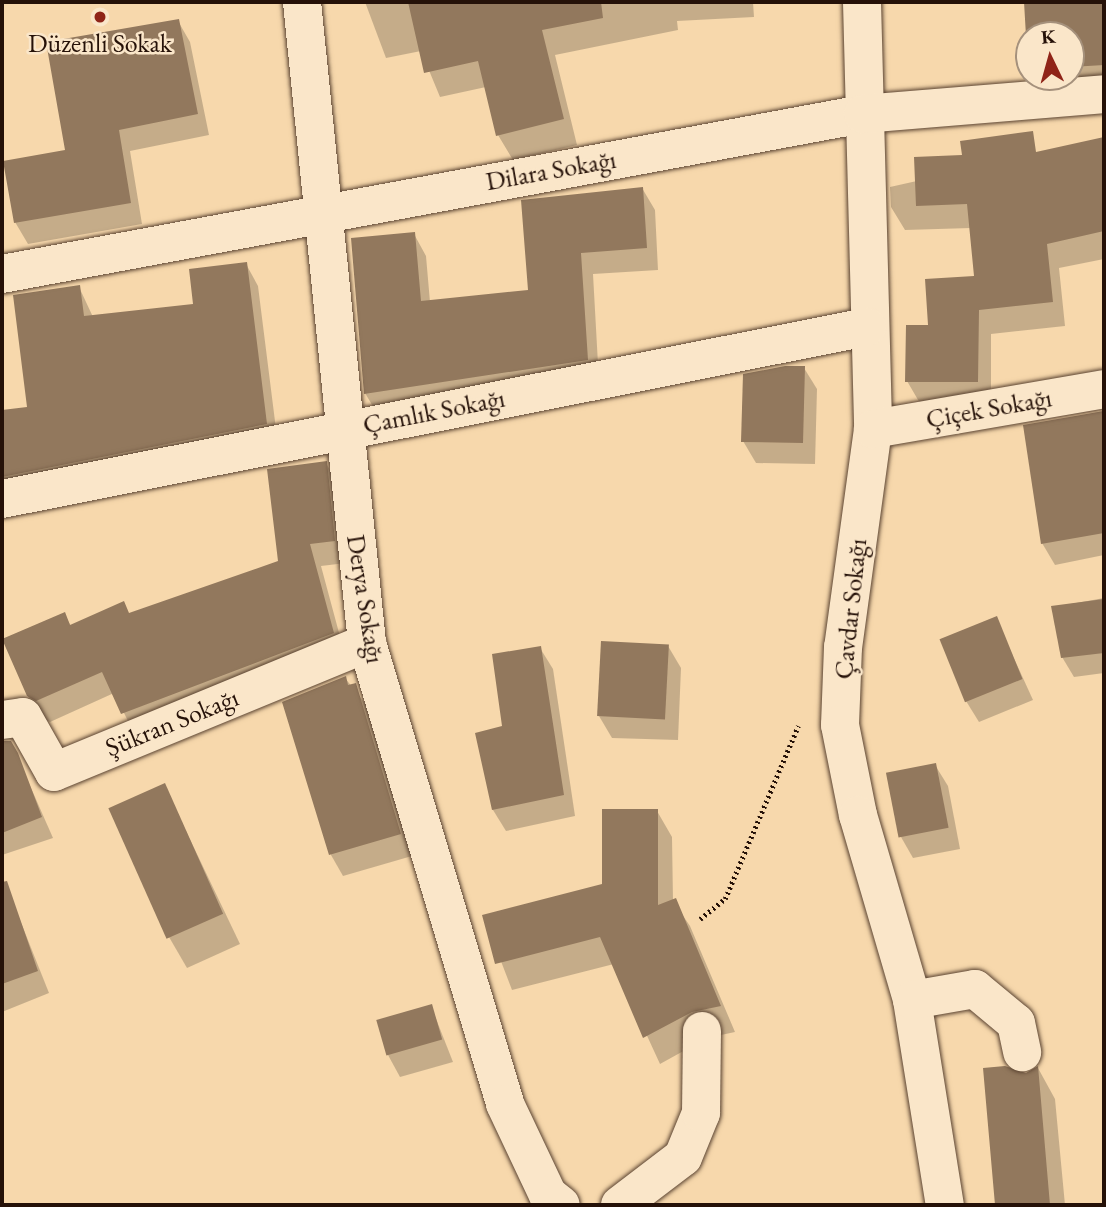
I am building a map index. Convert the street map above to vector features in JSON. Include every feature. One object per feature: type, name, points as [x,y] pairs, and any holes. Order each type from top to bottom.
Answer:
[{"type":"street","name":"Derya Sokağı","points":[[302,2],[325,212],[342,430],[367,643],[505,1104],[548,1195],[561,1205]]},
{"type":"street","name":"Çavdar Sokağı","points":[[862,2],[867,327],[873,429],[844,647],[840,724],[858,814],[912,1000],[945,1205]]},
{"type":"street","name":"Dilara Sokağı","points":[[2,274],[863,114],[1104,94]]},
{"type":"street","name":"Çamlık Sokağı","points":[[2,499],[867,327]]},
{"type":"street","name":"Çiçek Sokağı","points":[[873,429],[1104,389]]},
{"type":"street","name":"Şükran Sokağı","points":[[2,720],[23,717],[54,772],[367,643]]},
{"type":"street","points":[[912,1000],[975,989],[1016,1023],[1022,1052]]},
{"type":"street","points":[[620,1205],[682,1157],[701,1114],[702,1031]]},
{"type":"path","points":[[700,919],[726,899],[803,715]]},
{"type":"building","points":[[408,2],[601,2],[603,18],[542,30],[564,119],[496,136],[478,61],[424,73]]},
{"type":"building","points":[[1024,2],[1104,2],[1104,65],[1085,66],[1085,21],[1025,21]]},
{"type":"building","points":[[179,19],[198,114],[119,130],[131,203],[14,223],[3,161],[65,150],[46,42]]},
{"type":"building","points":[[1033,131],[1036,152],[1104,137],[1104,231],[1047,244],[1053,302],[979,310],[978,382],[905,382],[906,325],[928,325],[925,279],[974,276],[967,204],[916,206],[914,157],[962,155],[960,141]]},
{"type":"building","points":[[643,187],[647,248],[581,253],[588,360],[364,394],[351,238],[415,232],[421,301],[528,290],[521,200]]},
{"type":"building","points":[[247,262],[267,424],[2,477],[2,410],[27,407],[13,295],[80,285],[84,316],[193,304],[189,269]]},
{"type":"building","points":[[785,366],[805,366],[803,443],[741,442],[743,374]]},
{"type":"building","points":[[1104,411],[1104,533],[1041,544],[1023,425]]},
{"type":"building","points":[[327,461],[335,541],[310,544],[334,633],[121,714],[102,672],[36,701],[27,696],[2,639],[65,612],[70,625],[124,601],[129,613],[278,561],[267,469]]},
{"type":"building","points":[[1104,599],[1104,653],[1061,658],[1051,606]]},
{"type":"building","points":[[997,616],[1022,679],[965,702],[940,639]]},
{"type":"building","points":[[601,641],[669,645],[665,719],[597,716]]},
{"type":"building","points":[[541,646],[564,795],[492,810],[475,733],[502,726],[492,654]]},
{"type":"building","points":[[346,676],[348,685],[356,683],[401,834],[329,855],[282,702]]},
{"type":"building","points":[[2,741],[11,741],[18,753],[42,817],[2,833]]},
{"type":"building","points":[[936,763],[949,828],[899,838],[886,773]]},
{"type":"building","points":[[165,783],[223,914],[167,939],[108,808]]},
{"type":"building","points":[[602,809],[658,809],[658,905],[676,898],[721,1006],[692,1012],[643,1038],[600,937],[495,964],[482,915],[602,884]]},
{"type":"building","points":[[7,881],[38,971],[2,984],[2,882]]},
{"type":"building","points":[[432,1004],[442,1040],[386,1056],[376,1020]]},
{"type":"building","points":[[1005,1066],[1026,1073],[1038,1066],[1050,1205],[995,1205],[983,1068]]},
{"type":"place","name":"Düzenli Sokak","points":[[100,17]]}]
